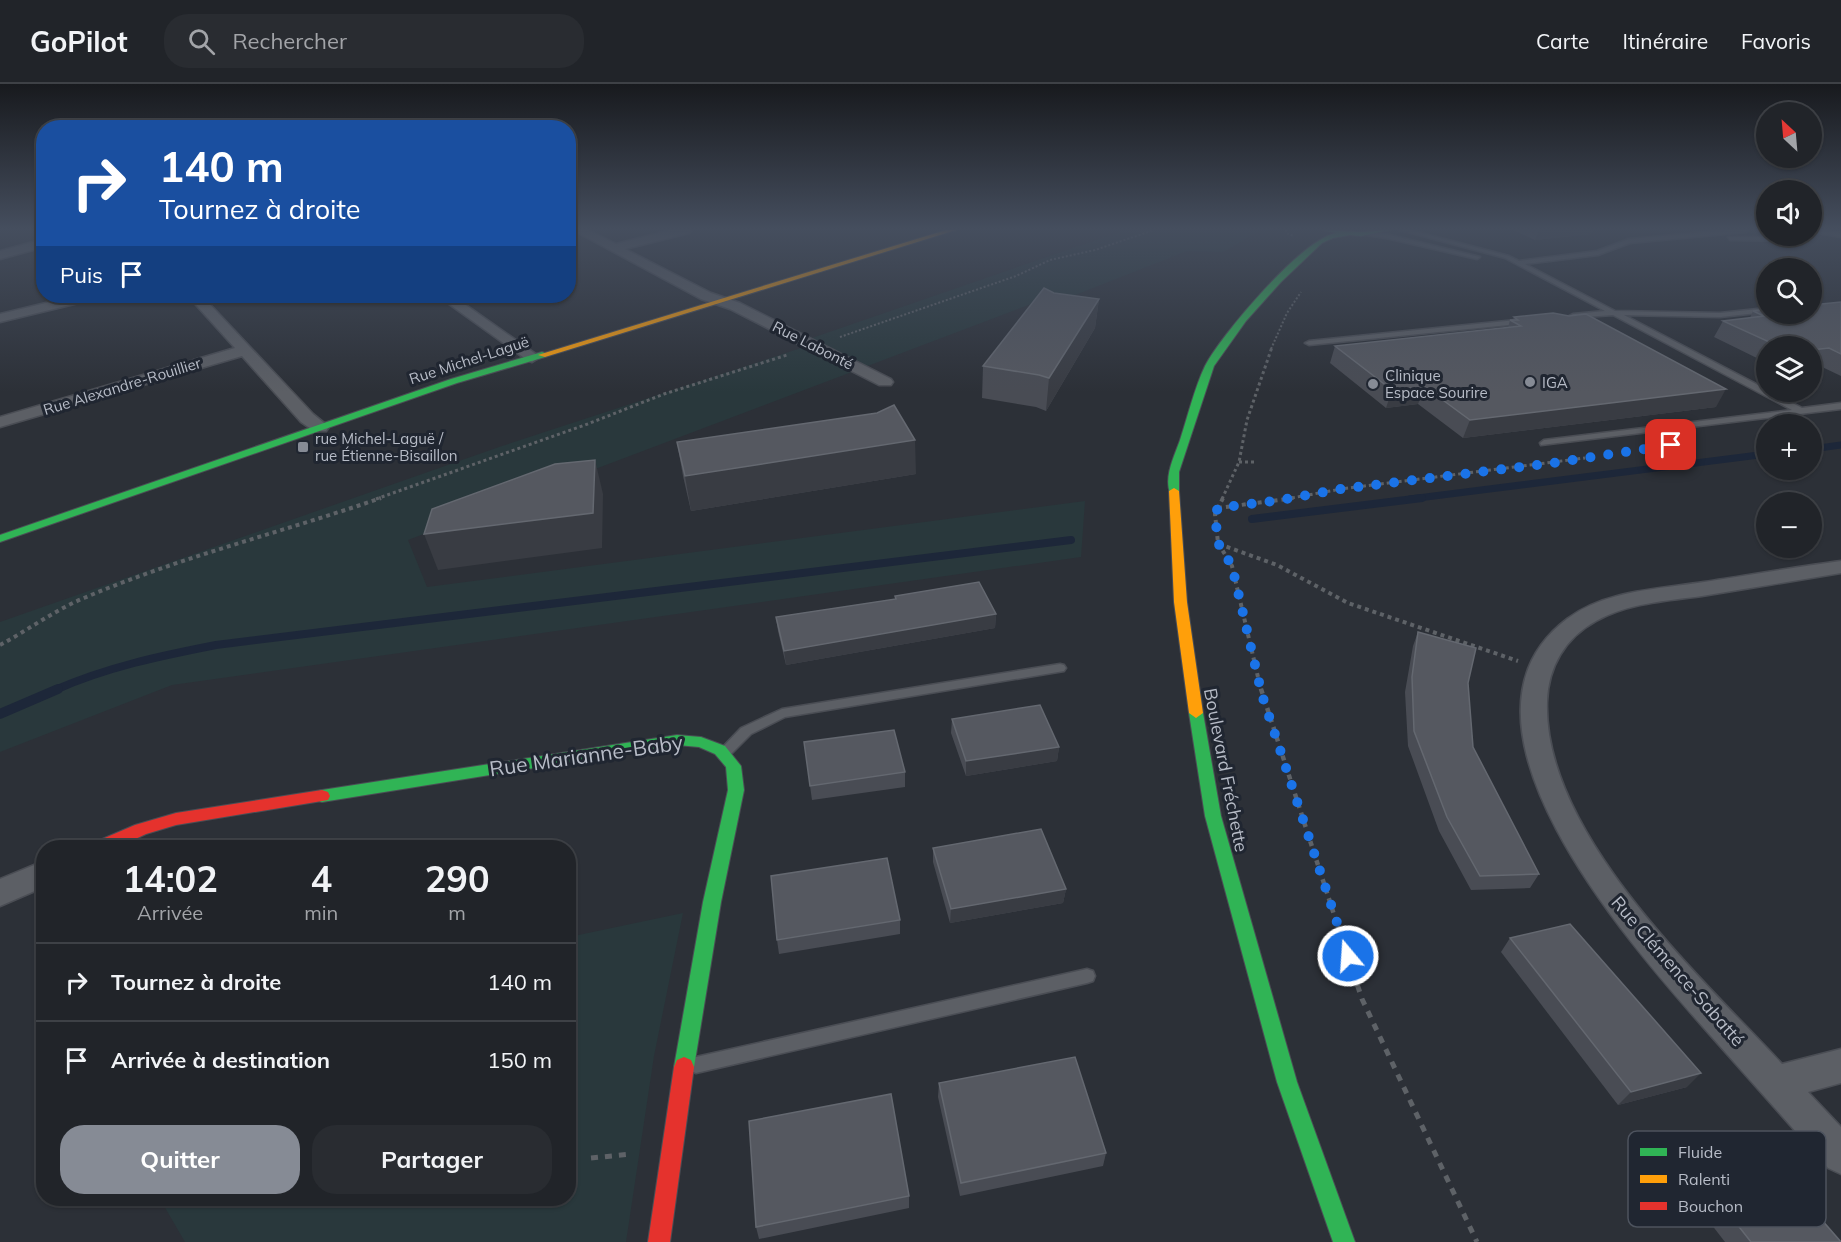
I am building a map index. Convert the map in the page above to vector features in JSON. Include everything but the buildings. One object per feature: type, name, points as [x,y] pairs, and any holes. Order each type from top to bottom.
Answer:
[{"type":"street","name":"Rue Labonté","points":[[683,284],[885,382]]},
{"type":"street","name":"Rue Michel-Laguë","points":[[0,539],[320,427],[532,357],[773,284]]},
{"type":"street","name":"Boulevard Fréchette","points":[[1274,284],[1243,319],[1210,366],[1174,472],[1174,541],[1186,654],[1213,816],[1287,1082],[1344,1242]]},
{"type":"street","points":[[0,318],[61,303]]},
{"type":"street","points":[[201,303],[307,418],[320,427]]},
{"type":"street","points":[[455,303],[532,357]]},
{"type":"street","name":"Boulevard Fréchette","points":[[1210,366],[1209,354],[1213,343],[1234,309]]},
{"type":"street","name":"Rue Alexandre-Rouillier","points":[[0,422],[245,350]]},
{"type":"street","name":"Rue Clémence-Sabatté","points":[[1819,1131],[1661,956],[1598,874],[1566,818],[1551,783],[1537,737],[1533,693],[1539,668],[1558,638],[1576,623],[1599,611],[1639,599],[1841,567]]},
{"type":"street","name":"Rue Marianne-Baby","points":[[117,840],[141,829],[176,819],[677,740],[708,742],[724,753]]},
{"type":"street","points":[[659,1242],[683,1068],[708,919],[736,790],[735,770],[724,753]]},
{"type":"street","points":[[0,893],[36,877]]},
{"type":"street","points":[[1776,1083],[1841,1066]]},
{"type":"street","name":"Rue Clémence-Sabatté","points":[[1826,1138],[1841,1155]]},
{"type":"lane","points":[[1557,284],[1801,411]]},
{"type":"lane","points":[[1559,318],[1611,313],[1720,315],[1756,311]]},
{"type":"lane","points":[[1310,343],[1538,320]]},
{"type":"lane","points":[[1544,443],[1841,406]]},
{"type":"lane","points":[[724,753],[746,731],[782,712],[1060,668]]},
{"type":"lane","points":[[683,1068],[1087,976]]},
{"type":"path","points":[[833,339],[994,284]]},
{"type":"path","points":[[1305,286],[1287,313],[1273,343],[1246,420],[1239,462],[1215,514],[1218,543],[1232,566],[1262,695],[1362,999],[1477,1242]]},
{"type":"path","points":[[0,645],[75,603],[160,569],[309,523],[585,425],[664,394],[795,353]]},
{"type":"path","points":[[1218,508],[1341,489],[1594,456]]},
{"type":"path","points":[[1239,462],[1256,462]]},
{"type":"path","points":[[1218,543],[1274,564],[1307,581],[1322,592],[1348,603],[1519,661]]},
{"type":"shaded area","points":[[968,284],[1103,284],[1055,303],[1039,301],[408,540],[427,587],[1085,501],[1081,557],[172,685],[0,752],[0,622],[502,446],[801,348],[812,338]]},
{"type":"shaded area","points":[[683,913],[654,1056],[626,1242],[185,1242],[164,1206],[576,1206],[576,936]]},
{"type":"waterway","points":[[1822,448],[1841,445]]},
{"type":"waterway","points":[[1410,499],[1756,455]]},
{"type":"waterway","points":[[1252,519],[1422,498]]},
{"type":"waterway","points":[[55,690],[114,669],[216,645],[1071,540]]},
{"type":"waterway","points":[[0,714],[58,689]]},
{"type":"traffic: fast","points":[[1174,491],[1174,472],[1210,366],[1243,319],[1274,284]]},
{"type":"traffic: fast","points":[[0,539],[454,381],[542,355]]},
{"type":"traffic: fast","points":[[1196,713],[1213,816],[1287,1082],[1344,1242]]},
{"type":"traffic: fast","points":[[322,796],[677,740],[701,742],[720,750],[733,766],[736,790],[712,902],[684,1067]]},
{"type":"traffic: slow","points":[[542,355],[775,284]]},
{"type":"traffic: slow","points":[[1174,491],[1180,602],[1196,713]]},
{"type":"traffic: jam","points":[[117,840],[141,829],[176,819],[322,796]]},
{"type":"traffic: jam","points":[[659,1242],[684,1067]]},
{"type":"place","name":"IGA","points":[[1530,382]]},
{"type":"place","name":"Clinique Espace Sourire","points":[[1373,384]]},
{"type":"place","name":"rue Michel-Laguë / rue Étienne-Bisaillon","points":[[303,447]]},
{"type":"route","points":[[1348,956],[1262,695],[1232,566],[1218,543],[1215,520],[1218,508],[1292,499],[1341,489],[1553,463],[1671,445]]}]
